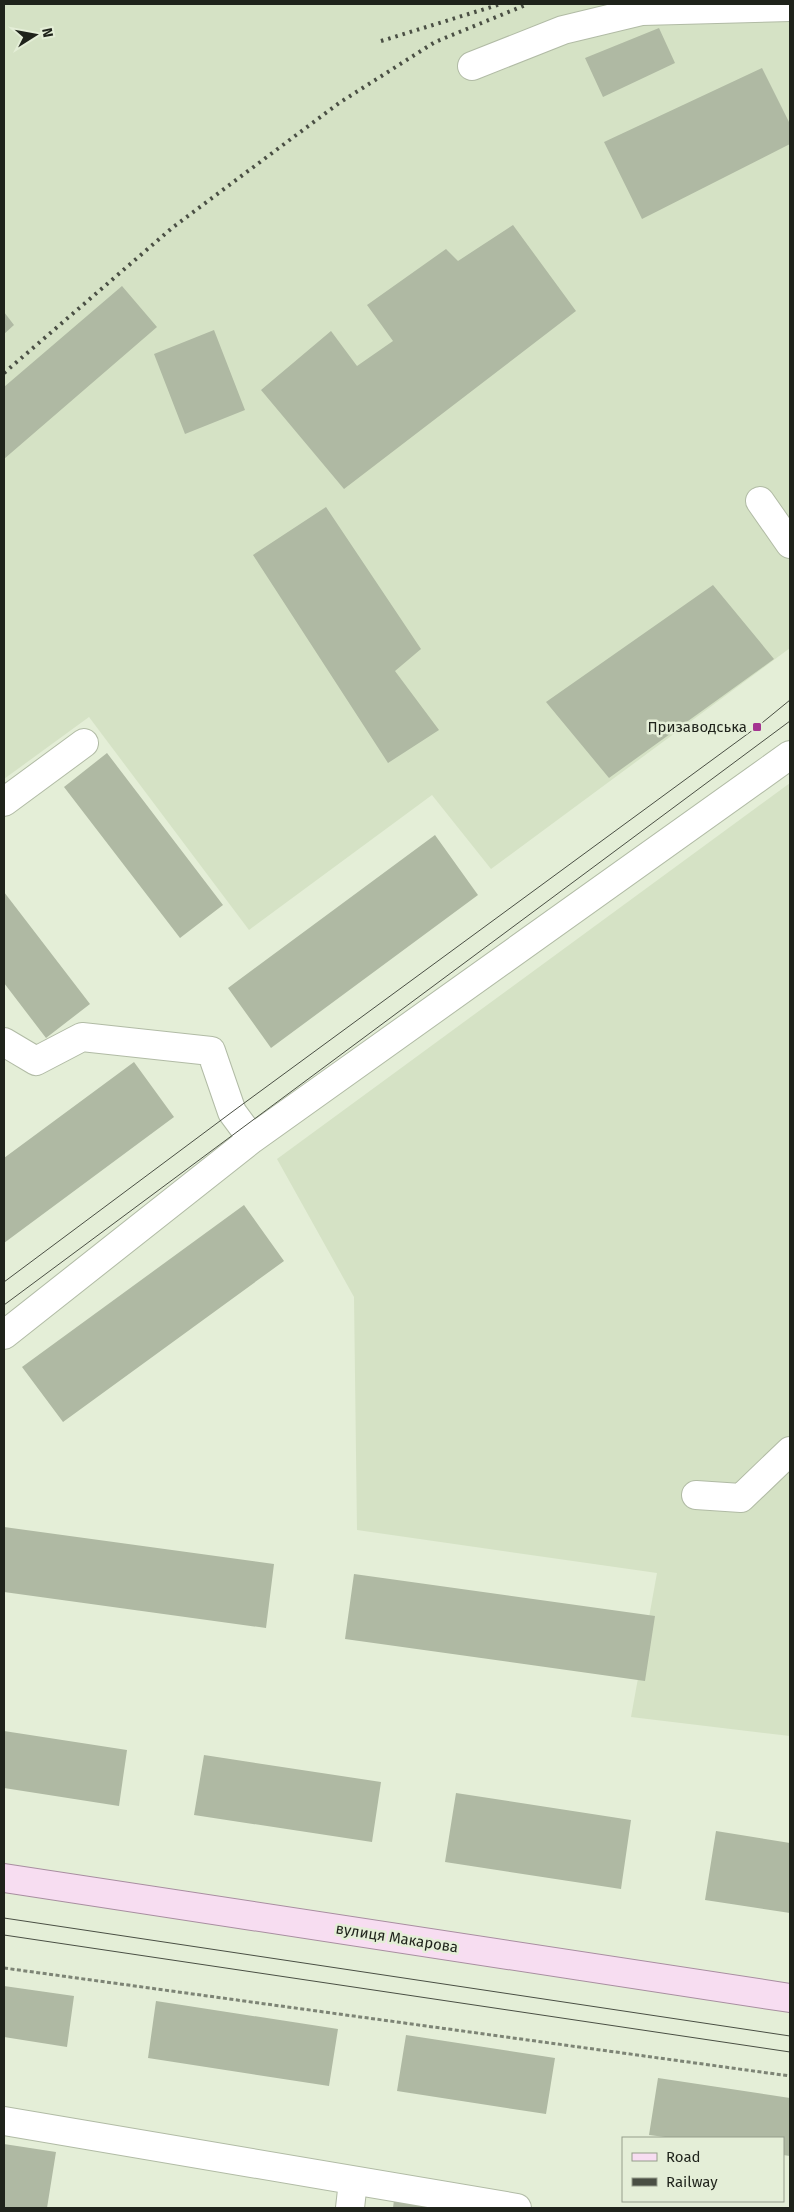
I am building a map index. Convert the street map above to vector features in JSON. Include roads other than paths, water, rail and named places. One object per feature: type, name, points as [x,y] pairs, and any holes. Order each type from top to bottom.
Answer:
[{"type":"main road","name":"вулиця Макарова","points":[[4,1878],[790,1998]]},
{"type":"lane","points":[[472,66],[563,30],[642,11],[790,7]]},
{"type":"lane","points":[[760,501],[790,544]]},
{"type":"lane","points":[[4,802],[84,743]]},
{"type":"lane","points":[[4,1335],[252,1138],[790,755]]},
{"type":"lane","points":[[4,1042],[36,1061],[82,1037],[210,1052],[232,1112],[252,1138]]},
{"type":"lane","points":[[696,1495],[741,1498],[790,1451]]},
{"type":"lane","points":[[4,2121],[513,2208]]},
{"type":"lane","points":[[350,2208],[353,2181]]},
{"type":"tram line","points":[[4,1282],[232,1112],[757,727],[790,700]]},
{"type":"tram line","points":[[4,1305],[790,721]]},
{"type":"tram line","points":[[4,1918],[790,2036]]},
{"type":"tram line","points":[[4,1935],[790,2052]]},
{"type":"railway","points":[[381,41],[501,4]]},
{"type":"railway","points":[[4,373],[172,228],[339,103],[435,42],[528,4]]},
{"type":"place","name":"Призаводська","points":[[757,727]]}]
